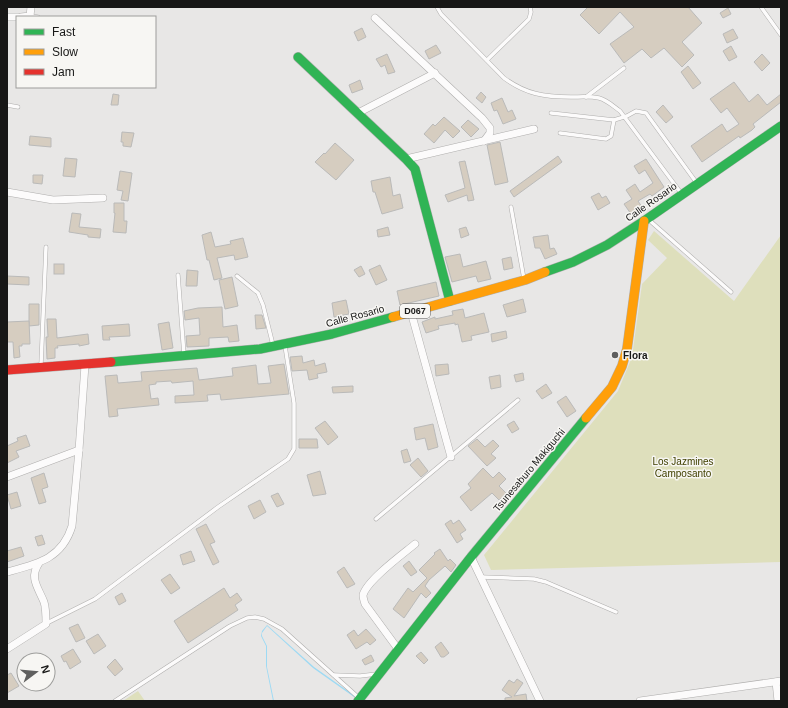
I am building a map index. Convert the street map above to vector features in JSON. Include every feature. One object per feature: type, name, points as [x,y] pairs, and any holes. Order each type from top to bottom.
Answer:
[{"type":"street","points":[[30,16],[31,7]]},
{"type":"street","points":[[376,18],[487,124],[490,133],[484,141]]},
{"type":"street","points":[[298,56],[415,169],[450,301]]},
{"type":"street","points":[[358,113],[434,74]]},
{"type":"street","name":"Calle Rosario","points":[[7,370],[184,357],[274,347],[332,334],[525,280],[559,268],[586,256],[607,244],[781,126]]},
{"type":"street","points":[[406,159],[534,129]]},
{"type":"street","points":[[7,192],[53,200],[103,198]]},
{"type":"street","name":"Tsunesaburo Makiguchi","points":[[360,699],[378,674],[471,557],[612,387],[622,366],[627,349],[645,219]]},
{"type":"street","points":[[411,312],[451,457]]},
{"type":"street","points":[[7,572],[39,563],[60,549],[70,533],[72,526],[79,450],[85,365]]},
{"type":"street","points":[[7,477],[79,450]]},
{"type":"street","points":[[398,649],[365,604],[363,599],[364,594],[375,578],[415,544]]},
{"type":"street","points":[[471,557],[540,701]]},
{"type":"street","points":[[7,649],[46,624],[45,606],[37,588],[35,578],[35,569],[39,563]]},
{"type":"street","points":[[640,701],[778,682],[778,701]]},
{"type":"lane","points":[[437,7],[441,14],[504,78],[515,86],[532,93],[550,97],[599,98],[620,111],[681,194]]},
{"type":"lane","points":[[487,60],[529,19],[531,12],[530,7]]},
{"type":"lane","points":[[761,7],[781,35]]},
{"type":"lane","points":[[586,97],[624,68]]},
{"type":"lane","points":[[7,105],[18,106]]},
{"type":"lane","points":[[551,114],[614,120],[636,111],[646,113],[697,183]]},
{"type":"lane","points":[[560,133],[606,139],[611,136],[614,120]]},
{"type":"lane","points":[[511,207],[525,280]]},
{"type":"lane","points":[[645,219],[731,292]]},
{"type":"lane","points":[[41,368],[46,247]]},
{"type":"lane","points":[[178,275],[184,357]]},
{"type":"lane","points":[[237,276],[258,293],[263,305],[274,347]]},
{"type":"lane","points":[[46,624],[95,599],[218,507],[288,459],[294,449],[294,403],[285,344]]},
{"type":"lane","points":[[376,519],[518,400]]},
{"type":"lane","points":[[481,577],[534,579],[546,582],[616,612]]},
{"type":"lane","points":[[115,701],[230,626],[247,618],[255,617],[264,619],[282,629],[360,699]]},
{"type":"lane","points":[[334,675],[360,676],[378,674]]},
{"type":"green space","name":"Los Jazmines Camposanto","points":[[654,231],[734,301],[781,235],[781,562],[491,570],[484,555],[618,391],[632,357],[642,284],[667,258],[648,240]]},
{"type":"green space","points":[[138,691],[145,701],[123,701]]},
{"type":"water","points":[[267,625],[314,667],[355,696],[354,697],[313,668],[267,626],[262,633],[262,636],[267,646],[267,667],[273,701],[266,666],[266,646],[261,636],[262,631]]},
{"type":"building","points":[[588,7],[688,7],[702,23],[682,42],[694,55],[682,67],[664,48],[651,58],[642,49],[624,63],[610,44],[634,27],[620,12],[599,34],[580,15]]},
{"type":"building","points":[[728,8],[731,14],[723,18],[720,13]]},
{"type":"building","points":[[362,28],[366,37],[358,41],[354,32]]},
{"type":"building","points":[[733,29],[738,38],[727,43],[723,34]]},
{"type":"building","points":[[436,45],[441,53],[429,59],[425,51]]},
{"type":"building","points":[[731,46],[737,57],[729,61],[723,51]]},
{"type":"building","points":[[387,54],[395,72],[388,74],[385,65],[381,67],[376,59]]},
{"type":"building","points":[[762,54],[770,63],[762,71],[754,62]]},
{"type":"building","points":[[688,66],[701,83],[693,89],[681,72]]},
{"type":"building","points":[[360,80],[363,89],[352,93],[349,85]]},
{"type":"building","points":[[734,82],[749,102],[758,94],[767,105],[781,94],[781,102],[753,124],[755,127],[752,130],[740,138],[739,136],[702,162],[691,146],[722,124],[727,132],[739,124],[727,108],[721,113],[710,99]]},
{"type":"building","points":[[481,92],[486,97],[482,103],[476,98]]},
{"type":"building","points":[[113,94],[119,95],[118,105],[111,105]]},
{"type":"building","points":[[502,98],[508,112],[512,110],[516,119],[503,124],[497,110],[494,111],[491,103]]},
{"type":"building","points":[[663,105],[673,117],[666,123],[656,112]]},
{"type":"building","points":[[444,117],[460,131],[453,138],[445,130],[434,143],[424,134],[433,124],[435,126]]},
{"type":"building","points":[[468,120],[479,129],[471,137],[461,127]]},
{"type":"building","points":[[122,132],[134,133],[131,147],[123,146],[123,142],[121,142]]},
{"type":"building","points":[[30,136],[51,138],[51,147],[29,145]]},
{"type":"building","points":[[500,142],[508,182],[495,185],[487,145]]},
{"type":"building","points":[[335,143],[354,160],[336,180],[315,162]]},
{"type":"building","points":[[558,156],[562,162],[514,197],[510,191]]},
{"type":"building","points":[[65,158],[77,159],[75,177],[63,176]]},
{"type":"building","points":[[646,159],[664,187],[652,196],[650,194],[638,201],[642,207],[631,214],[624,204],[632,199],[626,190],[635,184],[640,192],[653,183],[645,170],[639,174],[634,166]]},
{"type":"building","points":[[465,161],[474,200],[468,201],[467,195],[448,202],[445,195],[465,188],[459,162]]},
{"type":"building","points":[[120,171],[132,173],[128,201],[121,200],[123,191],[117,190]]},
{"type":"building","points":[[33,175],[43,175],[42,184],[33,183]]},
{"type":"building","points":[[390,177],[393,196],[400,194],[403,208],[382,214],[375,192],[373,192],[371,181]]},
{"type":"building","points":[[599,193],[602,198],[606,196],[610,203],[598,210],[591,197]]},
{"type":"building","points":[[114,203],[124,203],[124,221],[127,221],[126,233],[113,232],[115,213]]},
{"type":"building","points":[[72,213],[81,214],[79,227],[101,229],[100,238],[88,237],[88,235],[69,232]]},
{"type":"building","points":[[388,227],[390,235],[378,237],[377,230]]},
{"type":"building","points":[[466,227],[469,235],[461,238],[459,229]]},
{"type":"building","points":[[211,232],[215,247],[231,244],[230,241],[243,238],[248,257],[235,260],[234,255],[217,258],[222,278],[214,280],[209,260],[207,260],[202,235]]},
{"type":"building","points":[[548,235],[550,249],[554,248],[557,254],[545,259],[540,248],[535,248],[533,237]]},
{"type":"building","points":[[460,254],[463,267],[486,261],[491,279],[478,282],[476,276],[452,282],[445,257]]},
{"type":"building","points":[[511,257],[513,268],[504,270],[502,259]]},
{"type":"building","points":[[54,264],[64,264],[64,274],[54,274]]},
{"type":"building","points":[[380,265],[387,280],[376,285],[369,270]]},
{"type":"building","points":[[361,266],[365,274],[359,277],[354,270]]},
{"type":"building","points":[[187,270],[198,271],[197,286],[186,286]]},
{"type":"building","points":[[7,276],[29,277],[29,285],[7,284]]},
{"type":"building","points":[[232,277],[238,306],[225,309],[219,280]]},
{"type":"building","points":[[436,282],[439,296],[400,305],[397,291]]},
{"type":"building","points":[[523,299],[526,312],[507,317],[503,305]]},
{"type":"building","points":[[346,300],[349,314],[334,317],[332,303]]},
{"type":"building","points":[[29,304],[39,304],[39,325],[29,326]]},
{"type":"building","points":[[222,307],[223,327],[237,325],[239,341],[229,342],[228,337],[209,338],[209,346],[187,347],[186,336],[200,335],[199,318],[185,320],[184,311],[198,308]]},
{"type":"building","points":[[463,309],[465,318],[484,313],[489,332],[471,336],[472,340],[462,342],[458,324],[455,325],[455,323],[438,326],[439,329],[426,333],[422,322],[435,317],[435,319],[453,315],[452,311]]},
{"type":"building","points":[[255,315],[262,315],[266,328],[256,329]]},
{"type":"building","points":[[47,319],[56,319],[57,338],[88,334],[89,344],[79,346],[79,344],[57,346],[58,348],[55,348],[55,358],[47,359]]},
{"type":"building","points":[[29,321],[30,344],[22,344],[22,346],[19,346],[20,357],[14,358],[13,342],[7,342],[7,322]]},
{"type":"building","points":[[169,322],[173,348],[162,350],[158,324]]},
{"type":"building","points":[[129,324],[130,336],[109,337],[110,340],[103,340],[102,326]]},
{"type":"building","points":[[506,331],[507,338],[492,342],[491,334]]},
{"type":"building","points":[[302,356],[303,363],[314,360],[315,366],[325,363],[327,372],[317,374],[318,378],[309,380],[307,370],[292,371],[290,357]]},
{"type":"building","points":[[284,364],[289,394],[221,400],[220,394],[207,395],[208,401],[175,403],[175,396],[194,395],[193,381],[172,383],[171,381],[156,382],[156,384],[149,385],[151,399],[158,398],[159,405],[117,409],[118,416],[109,417],[105,376],[117,375],[118,383],[142,381],[141,372],[197,368],[199,380],[233,376],[232,368],[256,365],[258,384],[271,383],[268,366]]},
{"type":"building","points":[[448,364],[449,374],[436,376],[435,365]]},
{"type":"building","points":[[523,373],[524,380],[516,382],[514,375]]},
{"type":"building","points":[[500,375],[501,387],[491,389],[489,377]]},
{"type":"building","points":[[546,384],[552,393],[542,399],[536,391]]},
{"type":"building","points":[[353,386],[353,392],[333,393],[332,387]]},
{"type":"building","points":[[566,396],[576,411],[567,417],[557,402]]},
{"type":"building","points":[[325,421],[338,437],[328,445],[315,428]]},
{"type":"building","points":[[514,421],[519,429],[512,433],[507,425]]},
{"type":"building","points":[[433,424],[438,447],[428,450],[425,438],[416,440],[414,428]]},
{"type":"building","points":[[26,435],[30,446],[16,451],[19,457],[7,463],[7,446],[18,441],[17,438]]},
{"type":"building","points":[[299,439],[317,439],[318,448],[299,448]]},
{"type":"building","points":[[477,439],[485,447],[493,440],[499,446],[491,454],[496,458],[487,466],[468,446]]},
{"type":"building","points":[[407,449],[411,461],[404,463],[401,451]]},
{"type":"building","points":[[418,458],[428,471],[421,477],[410,465]]},
{"type":"building","points":[[483,468],[493,478],[499,472],[506,479],[499,486],[506,493],[499,500],[492,493],[471,511],[460,497],[471,488],[468,484]]},
{"type":"building","points":[[320,471],[326,494],[313,496],[307,475]]},
{"type":"building","points":[[44,473],[48,487],[42,489],[46,502],[39,504],[31,478]]},
{"type":"building","points":[[17,492],[21,506],[11,509],[7,495]]},
{"type":"building","points":[[278,493],[284,504],[277,507],[271,496]]},
{"type":"building","points":[[260,500],[266,512],[254,519],[248,506]]},
{"type":"building","points":[[451,520],[453,524],[459,520],[466,530],[460,534],[463,539],[457,543],[445,524]]},
{"type":"building","points":[[206,524],[215,542],[210,544],[219,562],[213,565],[196,529]]},
{"type":"building","points":[[42,535],[45,544],[38,546],[35,537]]},
{"type":"building","points":[[21,547],[24,556],[7,562],[7,551]]},
{"type":"building","points":[[440,549],[448,561],[450,559],[456,565],[451,572],[445,566],[429,580],[425,586],[431,593],[426,598],[421,593],[404,618],[393,609],[408,588],[413,592],[427,578],[419,570],[435,554],[434,553]]},
{"type":"building","points":[[191,551],[195,561],[183,565],[180,555]]},
{"type":"building","points":[[409,561],[417,572],[411,576],[403,566]]},
{"type":"building","points":[[344,567],[355,584],[347,588],[337,572]]},
{"type":"building","points":[[170,574],[180,588],[171,594],[161,580]]},
{"type":"building","points":[[224,588],[230,598],[237,593],[242,600],[235,605],[238,610],[188,643],[174,621]]},
{"type":"building","points":[[122,593],[126,601],[119,605],[115,597]]},
{"type":"building","points":[[78,624],[85,638],[76,642],[69,628]]},
{"type":"building","points":[[366,629],[376,640],[370,645],[367,642],[356,649],[347,635],[354,630],[358,636]]},
{"type":"building","points":[[98,634],[106,646],[94,654],[86,641]]},
{"type":"building","points":[[441,642],[449,653],[444,657],[441,657],[435,647]]},
{"type":"building","points":[[73,649],[81,662],[70,669],[66,661],[64,662],[61,656]]},
{"type":"building","points":[[421,652],[428,660],[424,664],[416,656]]},
{"type":"building","points":[[371,655],[374,661],[365,665],[362,660]]},
{"type":"building","points":[[115,659],[123,669],[115,676],[107,667]]},
{"type":"building","points":[[11,673],[16,681],[16,688],[7,693],[7,675]]},
{"type":"building","points":[[517,679],[523,683],[514,696],[526,694],[527,701],[505,701],[505,698],[512,697],[502,690],[509,680],[514,683]]},
{"type":"traffic: fast","points":[[298,57],[415,169],[450,301]]},
{"type":"traffic: fast","points":[[545,272],[573,262],[607,245],[781,126]]},
{"type":"traffic: fast","points":[[111,362],[260,349],[332,334],[393,317]]},
{"type":"traffic: fast","points":[[358,701],[471,557],[586,418]]},
{"type":"traffic: slow","points":[[586,418],[612,387],[622,366],[627,349],[644,221]]},
{"type":"traffic: slow","points":[[393,317],[525,280],[545,272]]},
{"type":"traffic: jam","points":[[7,370],[111,362]]},
{"type":"place","name":"Flora","points":[[615,355]]}]
